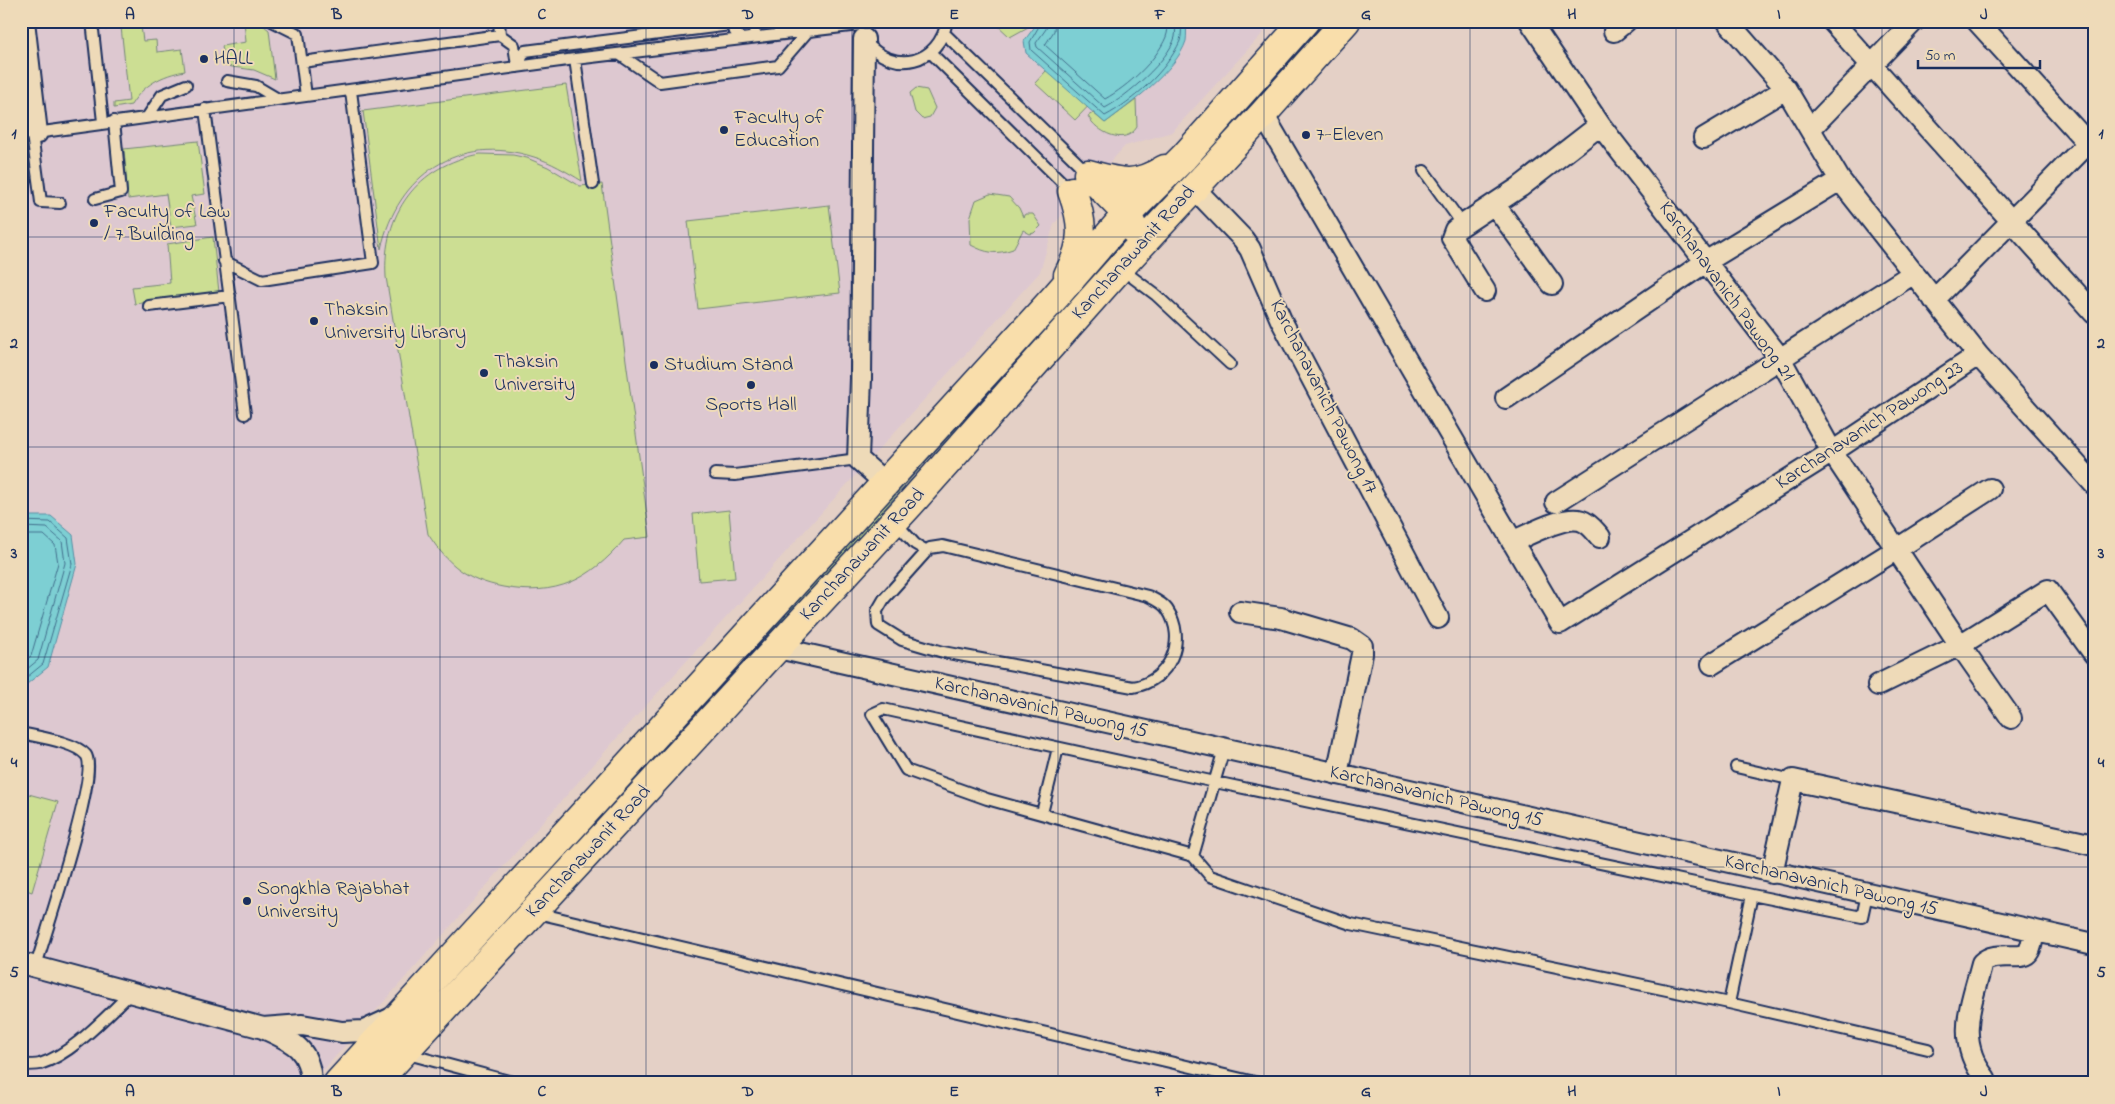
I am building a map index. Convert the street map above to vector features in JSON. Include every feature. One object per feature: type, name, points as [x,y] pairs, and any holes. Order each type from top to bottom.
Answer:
[{"type":"main road","name":"Kanchanawanit Road","points":[[338,1083],[884,482],[1056,296],[1125,226],[1305,21]]},
{"type":"main road","name":"Kanchanawanit Road","points":[[375,1083],[894,522],[1123,264],[1263,114],[1346,21]]},
{"type":"main road","points":[[1080,182],[1144,181],[1184,157]]},
{"type":"main road","points":[[1080,182],[1125,226],[1133,246],[1123,264]]},
{"type":"main road","points":[[1056,296],[1074,264],[1079,249],[1081,216],[1080,182]]},
{"type":"main road","points":[[1125,226],[1147,231],[1161,223]]},
{"type":"street","points":[[24,21],[30,134]]},
{"type":"street","name":"Karchanavanich Pawong 21","points":[[1530,21],[1600,125],[1707,261],[1780,358],[1832,452],[1960,645],[2011,718]]},
{"type":"street","name":"Karchanavanich Pawong 23","points":[[1512,542],[1560,623],[1832,452],[1978,355],[1840,180],[1786,88],[1727,21]]},
{"type":"street","points":[[1832,21],[2094,313]]},
{"type":"street","points":[[1810,129],[1914,21]]},
{"type":"street","points":[[1934,300],[2011,220],[2092,144],[1978,21]]},
{"type":"street","points":[[861,28],[861,378],[858,459],[884,482]]},
{"type":"street","points":[[1704,138],[1786,88]]},
{"type":"street","points":[[1263,114],[1512,542],[1556,523],[1574,520],[1585,522],[1600,537]]},
{"type":"street","points":[[1485,291],[1452,238],[1455,230],[1495,205],[1600,125]]},
{"type":"street","points":[[1506,398],[1707,261],[1840,180]]},
{"type":"street","name":"Karchanavanich Pawong 17","points":[[1193,187],[1243,239],[1250,249],[1281,320],[1438,618]]},
{"type":"street","points":[[1495,205],[1552,284]]},
{"type":"street","points":[[1556,502],[1914,273]]},
{"type":"street","points":[[1978,355],[2094,484]]},
{"type":"street","points":[[1712,664],[1898,549],[1990,489]]},
{"type":"street","points":[[1878,685],[1960,645],[2048,590],[2094,654]]},
{"type":"street","points":[[1240,612],[1290,621],[1352,639],[1362,646],[1362,654],[1337,774]]},
{"type":"street","name":"Karchanavanich Pawong 15","points":[[778,648],[2094,944]]},
{"type":"street","points":[[1772,873],[1793,780],[2094,845]]},
{"type":"street","points":[[1985,1078],[1975,1066],[1968,1048],[1969,1012],[1982,963],[1992,957],[2008,955],[2019,958],[2025,955],[2029,951],[2034,931]]},
{"type":"street","points":[[28,964],[263,1028],[295,1043],[301,1051],[311,1073],[311,1083]]},
{"type":"street","points":[[263,1028],[302,1025],[342,1032],[364,1031],[405,1011]]},
{"type":"lane","points":[[92,21],[121,192],[95,198]]},
{"type":"lane","points":[[272,21],[298,34],[306,96]]},
{"type":"lane","points":[[499,21],[500,35]]},
{"type":"lane","points":[[753,21],[754,36]]},
{"type":"lane","points":[[60,203],[40,202],[30,134],[148,116],[809,30],[861,28],[874,51],[887,59],[902,62],[917,60],[930,52],[944,33],[947,21]]},
{"type":"lane","points":[[517,67],[525,50],[730,25],[740,38]]},
{"type":"lane","points":[[619,54],[660,82],[778,66],[809,30]]},
{"type":"lane","points":[[944,33],[1080,182]]},
{"type":"lane","points":[[302,62],[500,35],[514,45],[517,67]]},
{"type":"lane","points":[[930,52],[1080,182]]},
{"type":"lane","points":[[575,59],[593,184]]},
{"type":"lane","points":[[227,81],[256,86],[278,99]]},
{"type":"lane","points":[[148,116],[162,95],[186,85]]},
{"type":"lane","points":[[224,262],[262,280],[374,263],[351,91]]},
{"type":"lane","points":[[205,109],[245,414]]},
{"type":"lane","points":[[1424,170],[1463,225]]},
{"type":"lane","points":[[1123,264],[1230,364]]},
{"type":"lane","points":[[149,306],[230,296]]},
{"type":"lane","points":[[715,474],[735,475],[858,459]]},
{"type":"lane","points":[[894,522],[915,544],[927,552]]},
{"type":"lane","points":[[943,546],[1148,596],[1166,608],[1176,635],[1174,654],[1167,668],[1155,679],[1143,685],[1133,686],[943,652],[902,640],[878,625],[877,611],[884,599],[927,552],[930,548],[943,546]]},
{"type":"lane","points":[[1867,894],[1862,917],[1214,782],[883,710],[872,714],[906,770],[987,799],[1193,856],[1210,876],[1351,924],[1729,1002],[1928,1049]]},
{"type":"lane","points":[[21,733],[78,748],[87,757],[89,764],[84,803],[28,964]]},
{"type":"lane","points":[[1042,813],[1058,748]]},
{"type":"lane","points":[[1193,856],[1224,749]]},
{"type":"lane","points":[[1736,767],[1793,780]]},
{"type":"lane","points":[[1729,1002],[1752,894]]},
{"type":"lane","points":[[533,912],[1260,1083]]},
{"type":"lane","points":[[21,1065],[40,1064],[59,1055],[93,1029],[131,993]]},
{"type":"lane","points":[[404,1053],[516,1083]]},
{"type":"shaded area","name":"Thaksin University","points":[[21,21],[1274,21],[1172,132],[1125,146],[1054,224],[1040,272],[633,720],[312,1083],[21,1083]]},
{"type":"green space","points":[[124,21],[126,27],[141,26],[143,41],[156,40],[157,52],[182,49],[185,71],[169,75],[154,82],[141,92],[131,105],[114,108],[114,103],[129,101],[121,27],[105,30],[104,22]]},
{"type":"green space","points":[[244,21],[263,21],[264,26],[269,30],[275,79],[254,70],[225,66],[222,46],[246,42]]},
{"type":"green space","points":[[993,21],[1039,21],[1010,37]]},
{"type":"green space","points":[[1319,21],[1333,21],[1268,92],[1227,129],[1146,216],[1144,214]]},
{"type":"green space","points":[[1057,59],[1099,95],[1075,120],[1035,83]]},
{"type":"green space","points":[[566,85],[582,181],[559,167],[540,159],[507,151],[481,151],[457,156],[435,166],[417,181],[401,200],[389,223],[381,249],[363,111]]},
{"type":"green space","points":[[916,88],[927,90],[935,108],[930,117],[922,119],[915,112],[910,93]]},
{"type":"green space","points":[[1136,100],[1137,127],[1132,133],[1125,136],[1118,137],[1104,132],[1088,116],[1093,113],[1105,123]]},
{"type":"green space","points":[[198,141],[205,194],[191,196],[197,224],[171,227],[166,194],[128,199],[124,149]]},
{"type":"green space","points":[[480,154],[513,155],[527,158],[548,167],[580,186],[602,184],[650,537],[624,540],[598,566],[585,575],[556,587],[539,590],[503,587],[469,575],[451,563],[428,534],[386,277],[386,254],[390,233],[397,213],[408,196],[422,181],[438,169],[458,160]]},
{"type":"green space","points":[[990,194],[1009,197],[1019,208],[1023,217],[1025,214],[1033,214],[1041,226],[1034,233],[1030,234],[1023,230],[1013,249],[1007,251],[991,252],[971,245],[970,218],[976,200]]},
{"type":"green space","points":[[829,205],[840,293],[698,309],[688,221]]},
{"type":"green space","points":[[213,237],[219,292],[135,304],[132,287],[170,283],[167,244]]},
{"type":"green space","points":[[1115,249],[1119,250],[1088,286],[926,461],[864,533],[362,1083],[351,1083]]},
{"type":"green space","points":[[729,510],[735,578],[699,581],[693,514]]},
{"type":"green space","points":[[21,792],[58,802],[32,892],[21,888]]},
{"type":"water","points":[[1039,21],[1187,21],[1186,41],[1173,64],[1163,75],[1139,97],[1105,123],[1026,53],[1024,41]]},
{"type":"water","points":[[21,516],[51,516],[73,535],[77,564],[48,667],[22,688]]},
{"type":"place","name":"HALL","points":[[204,59]]},
{"type":"place","name":"Faculty of Education","points":[[724,130]]},
{"type":"place","name":"7-Eleven","points":[[1306,135]]},
{"type":"place","name":"Faculty of Law / 7 Building","points":[[94,223]]},
{"type":"place","name":"Thaksin University Library","points":[[314,321]]},
{"type":"place","name":"Studium Stand","points":[[654,365]]},
{"type":"place","name":"Thaksin University","points":[[484,373]]},
{"type":"place","name":"Sports Hall","points":[[751,385]]},
{"type":"place","name":"Songkhla Rajabhat University","points":[[247,901]]}]
